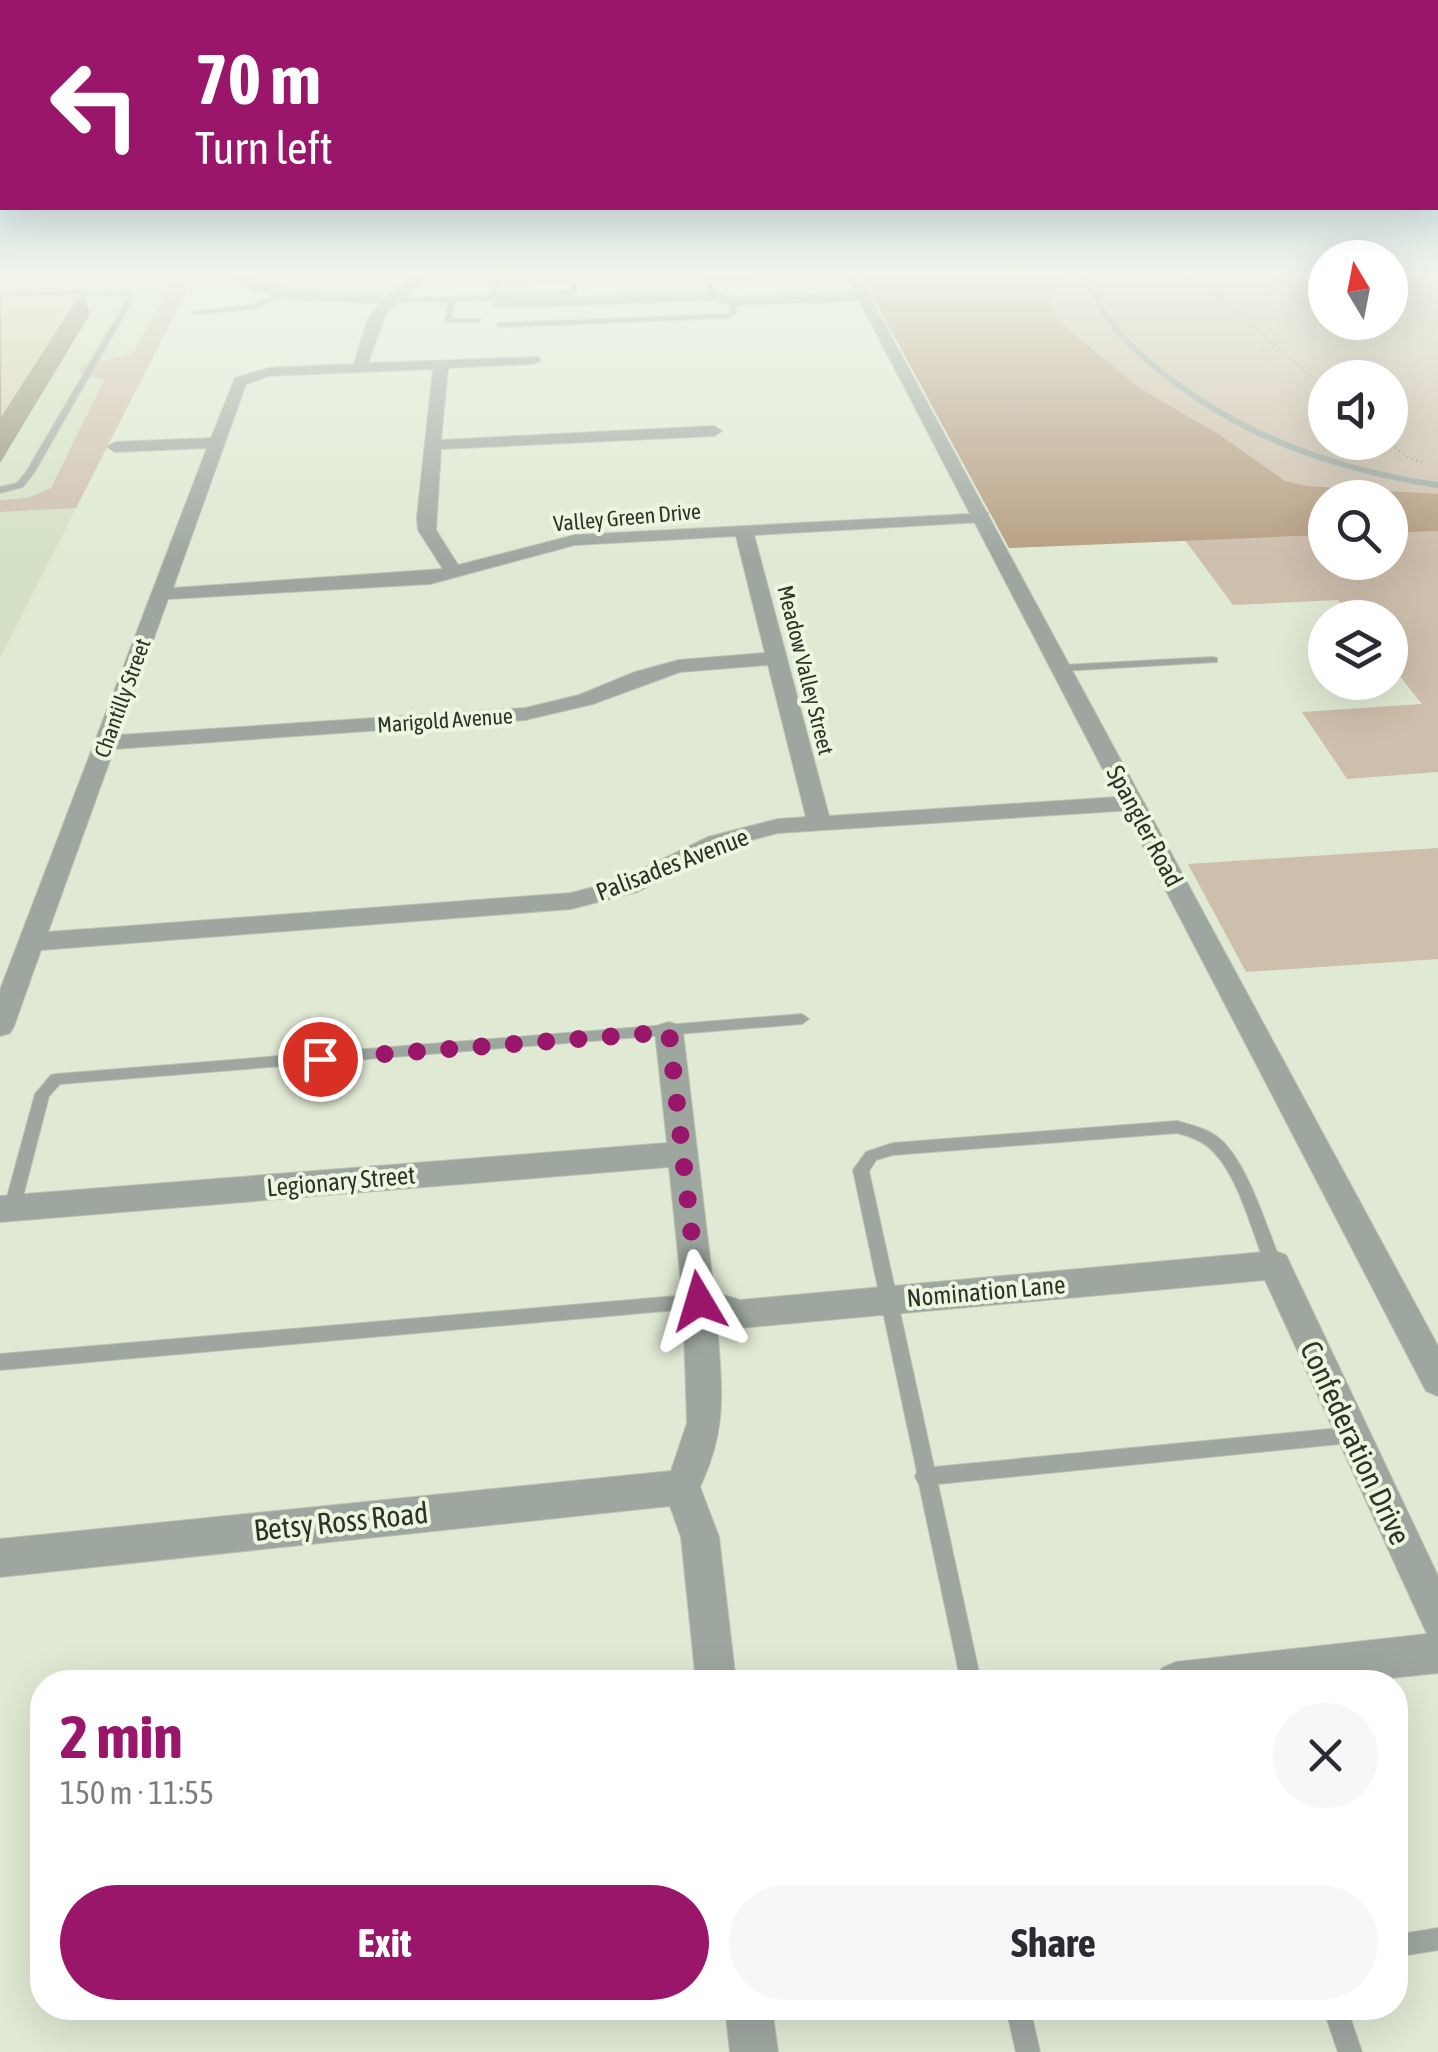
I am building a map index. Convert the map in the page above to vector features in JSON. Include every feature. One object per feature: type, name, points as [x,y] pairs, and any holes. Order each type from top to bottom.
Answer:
[{"type":"street","name":"Chantilly Street","points":[[0,1026],[240,381],[250,375],[348,369]]},
{"type":"street","points":[[441,369],[427,530],[455,574]]},
{"type":"street","name":"Spangler Road","points":[[903,369],[1438,1380]]},
{"type":"street","points":[[434,445],[714,431]]},
{"type":"street","points":[[115,447],[215,443]]},
{"type":"street","name":"Valley Green Drive","points":[[160,594],[400,581],[455,574],[575,540],[982,517]]},
{"type":"street","name":"Meadow Valley Street","points":[[744,531],[820,823]]},
{"type":"street","name":"Marigold Avenue","points":[[105,743],[507,716],[586,700],[642,676],[679,666],[777,658]]},
{"type":"street","name":"Palisades Avenue","points":[[32,942],[571,901],[628,886],[716,842],[743,833],[820,823],[1133,803]]},
{"type":"street","points":[[669,1032],[699,1301],[705,1424],[698,1453],[682,1487],[700,1536],[715,1670]]},
{"type":"street","name":"Legionary Street","points":[[6,1208],[682,1154]]},
{"type":"street","name":"Nomination Lane","points":[[699,1301],[740,1314],[1274,1266]]},
{"type":"street","name":"Confederation Drive","points":[[1274,1266],[1438,1619]]},
{"type":"street","name":"Betsy Ross Road","points":[[0,1558],[682,1487]]},
{"type":"street","points":[[1288,1670],[1438,1654]]},
{"type":"street","points":[[751,2020],[754,2052]]},
{"type":"lane","points":[[0,490],[20,485],[30,473],[90,369]]},
{"type":"lane","points":[[1162,369],[1248,430],[1306,456],[1365,474],[1438,485]]},
{"type":"lane","points":[[1062,668],[1214,660]]},
{"type":"lane","points":[[6,1208],[42,1094],[56,1080],[802,1020]]},
{"type":"lane","points":[[968,1670],[860,1170],[871,1156],[893,1149],[1176,1127],[1198,1132],[1218,1146],[1231,1166],[1274,1266]]},
{"type":"lane","points":[[0,1362],[699,1301]]},
{"type":"lane","points":[[924,1476],[1350,1435]]},
{"type":"lane","points":[[1408,1944],[1438,1939]]},
{"type":"lane","points":[[1021,2020],[1028,2052]]},
{"type":"lane","points":[[1339,2020],[1350,2052]]},
{"type":"path","points":[[1408,457],[1438,468]]},
{"type":"shaded area","points":[[0,369],[83,369],[84,375],[105,379],[51,488],[27,498],[0,500]]},
{"type":"shaded area","points":[[81,369],[147,369],[76,508],[0,512],[0,500],[27,498],[51,488],[104,380],[79,373]]},
{"type":"shaded area","points":[[912,369],[1116,369],[1141,389],[1217,433],[1285,481],[1308,486],[1308,536],[1009,548]]},
{"type":"shaded area","points":[[1047,369],[1308,369],[1308,460],[1408,460],[1408,369],[1438,369],[1438,524],[1408,508],[1408,480],[1308,480],[1308,516]]},
{"type":"shaded area","points":[[1408,492],[1438,494],[1438,531],[1408,532]]},
{"type":"shaded area","points":[[76,508],[0,658],[0,512]]},
{"type":"shaded area","points":[[1438,531],[1438,772],[1347,779],[1302,712],[1422,704],[1408,686],[1408,600],[1233,605],[1185,540],[1308,536],[1308,580],[1408,580],[1408,532]]},
{"type":"shaded area","points":[[1438,848],[1438,959],[1246,972],[1188,864]]},
{"type":"building","points":[[0,369],[34,369],[0,421]]},
{"type":"route","points":[[320,1059],[669,1032],[699,1301]]}]
